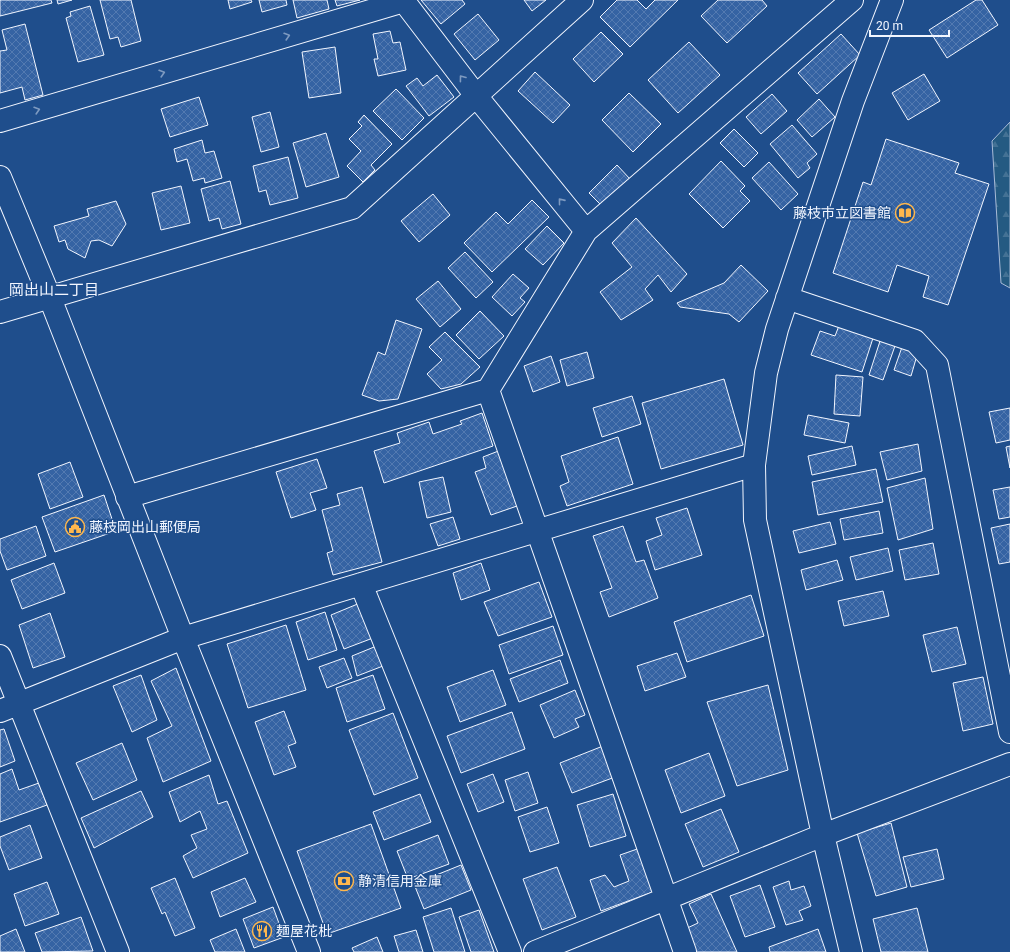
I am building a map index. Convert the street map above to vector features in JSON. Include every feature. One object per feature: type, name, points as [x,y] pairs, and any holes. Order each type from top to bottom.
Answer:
[{"type":"street","points":[[0,122],[404,0],[477,97],[586,231]]},
{"type":"street","points":[[0,312],[352,208],[477,97],[582,0]]},
{"type":"street","points":[[127,498],[488,390],[586,231],[852,0]]},
{"type":"street","points":[[851,952],[823,835],[755,520],[754,465],[766,373],[777,329],[853,101],[892,0]]},
{"type":"street","points":[[0,177],[50,298],[182,638],[310,952]]},
{"type":"street","points":[[787,298],[915,341],[937,365],[1010,732]]},
{"type":"street","points":[[488,390],[685,952]]},
{"type":"street","points":[[9,708],[182,638],[754,465]]},
{"type":"street","points":[[361,584],[510,952]]},
{"type":"street","points":[[0,656],[9,708],[118,952]]},
{"type":"street","points":[[535,952],[823,835],[1010,764]]},
{"type":"green space","points":[[1010,122],[1010,288],[1001,283],[992,141]]},
{"type":"building","points":[[0,0],[51,0],[52,3],[0,16]]},
{"type":"building","points":[[57,0],[72,0],[58,4]]},
{"type":"building","points":[[100,0],[131,0],[141,41],[121,47],[118,37],[110,39]]},
{"type":"building","points":[[228,0],[251,0],[252,2],[230,9]]},
{"type":"building","points":[[259,0],[286,0],[287,5],[262,12]]},
{"type":"building","points":[[293,0],[327,0],[329,9],[297,18]]},
{"type":"building","points":[[335,0],[360,0],[337,6]]},
{"type":"building","points":[[421,0],[462,0],[465,4],[441,24]]},
{"type":"building","points":[[524,0],[546,0],[532,11]]},
{"type":"building","points":[[617,0],[637,0],[646,9],[655,0],[678,0],[630,47],[600,17]]},
{"type":"building","points":[[718,0],[762,0],[767,6],[727,43],[701,16]]},
{"type":"building","points":[[976,0],[982,0],[998,25],[947,58],[929,30]]},
{"type":"building","points":[[90,6],[104,55],[78,62],[66,18],[71,16],[70,12]]},
{"type":"building","points":[[478,14],[499,40],[475,60],[454,34]]},
{"type":"building","points":[[25,24],[43,95],[25,100],[22,87],[0,93],[0,51],[7,50],[2,30]]},
{"type":"building","points":[[390,31],[393,43],[400,42],[406,70],[378,76],[374,59],[378,59],[373,34]]},
{"type":"building","points":[[601,32],[623,54],[594,82],[573,59]]},
{"type":"building","points":[[841,34],[860,55],[817,94],[798,73]]},
{"type":"building","points":[[689,42],[720,75],[678,113],[648,80]]},
{"type":"building","points":[[335,47],[341,93],[309,98],[302,52]]},
{"type":"building","points":[[535,72],[570,105],[553,123],[518,91]]},
{"type":"building","points":[[924,74],[940,101],[908,120],[892,93]]},
{"type":"building","points":[[437,75],[454,97],[429,116],[406,86],[417,78],[423,86]]},
{"type":"building","points":[[396,89],[424,118],[402,140],[373,111]]},
{"type":"building","points":[[629,93],[661,124],[633,152],[602,120]]},
{"type":"building","points":[[772,94],[787,111],[761,134],[746,117]]},
{"type":"building","points":[[199,97],[208,125],[170,137],[161,109]]},
{"type":"building","points":[[819,99],[835,117],[812,137],[797,120]]},
{"type":"building","points":[[270,112],[279,147],[261,152],[252,117]]},
{"type":"building","points":[[364,115],[392,144],[371,165],[375,170],[363,182],[347,166],[361,151],[349,139],[362,126],[358,122]]},
{"type":"building","points":[[792,125],[817,154],[807,163],[810,168],[798,178],[770,144]]},
{"type":"building","points":[[734,129],[758,153],[744,167],[720,143]]},
{"type":"building","points":[[326,133],[339,177],[306,187],[293,143]]},
{"type":"building","points":[[886,139],[959,163],[955,173],[989,184],[948,305],[923,297],[929,276],[897,265],[888,292],[833,273],[863,182],[871,185]]},
{"type":"building","points":[[202,140],[205,153],[214,151],[222,178],[205,183],[204,178],[193,181],[187,159],[177,162],[174,149]]},
{"type":"building","points":[[288,157],[298,198],[270,205],[266,190],[259,192],[253,166]]},
{"type":"building","points":[[721,161],[745,186],[740,191],[750,201],[723,228],[689,194]]},
{"type":"building","points":[[769,162],[798,194],[781,210],[752,178]]},
{"type":"building","points":[[617,165],[630,179],[602,206],[589,193]]},
{"type":"building","points":[[230,181],[241,224],[222,229],[219,218],[209,221],[201,189]]},
{"type":"building","points":[[181,186],[190,223],[161,230],[152,193]]},
{"type":"building","points":[[433,194],[450,215],[419,242],[401,221]]},
{"type":"building","points":[[532,200],[549,217],[492,272],[464,243],[496,212],[508,224]]},
{"type":"building","points":[[116,201],[126,224],[112,246],[99,240],[91,241],[85,258],[68,249],[65,240],[59,242],[54,226],[89,216],[87,209]]},
{"type":"building","points":[[636,218],[687,274],[671,292],[658,275],[645,289],[653,300],[621,320],[600,292],[632,267],[612,243]]},
{"type":"building","points":[[547,226],[564,243],[543,265],[525,249]]},
{"type":"building","points":[[465,252],[493,282],[476,298],[448,268]]},
{"type":"building","points":[[741,265],[768,291],[739,322],[729,314],[680,307],[677,303],[724,283]]},
{"type":"building","points":[[513,274],[529,288],[520,298],[525,302],[512,316],[492,297]]},
{"type":"building","points":[[438,281],[461,309],[440,327],[416,299]]},
{"type":"building","points":[[480,311],[504,336],[479,359],[456,335]]},
{"type":"building","points":[[396,320],[422,329],[398,399],[379,401],[362,395],[378,352],[385,355]]},
{"type":"building","points":[[840,323],[874,335],[862,372],[811,355],[820,331],[835,336]]},
{"type":"building","points":[[445,332],[480,367],[461,384],[441,389],[427,374],[442,360],[429,347]]},
{"type":"building","points":[[881,338],[896,343],[883,380],[869,375]]},
{"type":"building","points":[[902,347],[918,352],[911,376],[894,370]]},
{"type":"building","points":[[587,352],[594,378],[567,386],[560,360]]},
{"type":"building","points":[[551,356],[560,382],[533,392],[524,366]]},
{"type":"building","points":[[836,375],[863,377],[860,416],[834,414]]},
{"type":"building","points":[[724,379],[743,445],[661,469],[642,403]]},
{"type":"building","points":[[632,396],[641,424],[602,437],[593,408]]},
{"type":"building","points":[[1010,408],[1010,440],[996,443],[989,412]]},
{"type":"building","points":[[482,413],[493,446],[384,483],[374,451],[400,443],[397,433],[429,422],[433,434],[462,424],[460,421]]},
{"type":"building","points":[[808,415],[849,423],[845,443],[804,435]]},
{"type":"building","points":[[618,437],[633,484],[567,506],[560,486],[569,482],[561,456]]},
{"type":"building","points":[[918,444],[922,471],[887,480],[880,452]]},
{"type":"building","points":[[852,446],[856,465],[812,475],[808,456]]},
{"type":"building","points":[[1010,446],[1010,468],[1006,447]]},
{"type":"building","points":[[501,450],[520,505],[491,515],[475,472],[486,468],[483,457]]},
{"type":"building","points":[[317,459],[327,488],[310,493],[316,510],[291,518],[276,472]]},
{"type":"building","points":[[70,462],[83,497],[50,509],[38,474]]},
{"type":"building","points":[[876,469],[883,502],[818,515],[812,482]]},
{"type":"building","points":[[443,477],[451,512],[427,518],[419,482]]},
{"type":"building","points":[[925,478],[933,529],[898,540],[887,488]]},
{"type":"building","points":[[362,487],[382,562],[333,575],[327,553],[333,551],[322,510],[340,505],[337,494]]},
{"type":"building","points":[[1010,487],[1010,517],[999,519],[993,490]]},
{"type":"building","points":[[104,495],[116,531],[55,552],[42,517]]},
{"type":"building","points":[[687,508],[702,555],[655,570],[646,541],[662,535],[656,518]]},
{"type":"building","points":[[879,511],[883,533],[844,540],[840,519]]},
{"type":"building","points":[[453,517],[460,539],[438,546],[430,524]]},
{"type":"building","points":[[830,522],[836,544],[799,553],[793,531]]},
{"type":"building","points":[[1010,524],[1010,562],[999,564],[991,528]]},
{"type":"building","points":[[36,526],[46,556],[7,570],[0,551],[0,539]]},
{"type":"building","points":[[623,526],[636,562],[644,560],[658,598],[609,617],[600,592],[612,588],[593,536]]},
{"type":"building","points":[[933,543],[939,574],[905,580],[899,550]]},
{"type":"building","points":[[888,548],[893,571],[856,580],[850,557]]},
{"type":"building","points":[[837,560],[843,580],[806,590],[801,570]]},
{"type":"building","points":[[54,563],[65,593],[22,609],[11,580]]},
{"type":"building","points":[[481,563],[490,590],[461,600],[453,573]]},
{"type":"building","points":[[539,582],[552,617],[498,636],[484,602]]},
{"type":"building","points":[[883,591],[889,616],[844,626],[838,601]]},
{"type":"building","points":[[751,595],[764,636],[687,662],[674,622]]},
{"type":"building","points":[[360,603],[373,638],[344,649],[331,615]]},
{"type":"building","points":[[325,612],[337,650],[308,660],[296,622]]},
{"type":"building","points":[[50,613],[65,657],[33,668],[19,625]]},
{"type":"building","points":[[286,625],[306,690],[248,708],[227,644]]},
{"type":"building","points":[[553,626],[563,655],[509,674],[499,645]]},
{"type":"building","points":[[957,627],[966,664],[932,672],[923,635]]},
{"type":"building","points":[[379,645],[383,666],[357,676],[352,656]]},
{"type":"building","points":[[677,653],[686,677],[645,691],[637,666]]},
{"type":"building","points":[[344,658],[352,678],[327,688],[319,667]]},
{"type":"building","points":[[560,660],[568,683],[519,702],[510,679]]},
{"type":"building","points":[[176,668],[211,761],[163,782],[147,738],[172,726],[151,681]]},
{"type":"building","points":[[493,670],[506,705],[460,722],[447,687]]},
{"type":"building","points":[[141,675],[157,720],[132,732],[113,686]]},
{"type":"building","points":[[373,675],[385,709],[347,722],[336,688]]},
{"type":"building","points":[[983,677],[993,724],[963,731],[953,683]]},
{"type":"building","points":[[768,685],[788,770],[737,786],[707,702]]},
{"type":"building","points":[[575,690],[585,715],[575,719],[579,727],[554,738],[540,705]]},
{"type":"building","points":[[284,711],[296,743],[288,746],[296,767],[274,775],[255,722]]},
{"type":"building","points":[[512,712],[525,749],[461,773],[447,736]]},
{"type":"building","points":[[393,713],[418,778],[374,795],[349,730]]},
{"type":"building","points":[[4,729],[15,761],[0,767],[0,730]]},
{"type":"building","points":[[122,743],[137,780],[93,800],[76,763]]},
{"type":"building","points":[[603,746],[615,777],[572,793],[560,763]]},
{"type":"building","points":[[709,753],[725,796],[681,813],[665,770]]},
{"type":"building","points":[[12,769],[19,790],[39,783],[47,805],[0,822],[0,774]]},
{"type":"building","points":[[528,772],[538,803],[515,811],[505,780]]},
{"type":"building","points":[[493,774],[504,802],[478,812],[467,784]]},
{"type":"building","points":[[209,775],[218,804],[227,801],[248,853],[193,878],[183,856],[197,848],[191,835],[207,829],[200,811],[180,822],[169,792]]},
{"type":"building","points":[[141,791],[153,817],[94,848],[81,818]]},
{"type":"building","points":[[420,794],[431,822],[384,840],[373,812]]},
{"type":"building","points":[[613,794],[626,836],[590,847],[577,805]]},
{"type":"building","points":[[547,807],[559,843],[530,852],[518,817]]},
{"type":"building","points":[[721,809],[739,852],[703,867],[685,824]]},
{"type":"building","points":[[891,823],[907,887],[876,896],[857,833]]},
{"type":"building","points":[[371,824],[401,908],[327,934],[297,851]]},
{"type":"building","points":[[30,825],[42,858],[9,870],[0,846],[0,837]]},
{"type":"building","points":[[438,835],[449,864],[408,879],[397,851]]},
{"type":"building","points":[[643,847],[658,890],[601,911],[590,880],[605,875],[614,887],[629,881],[620,855]]},
{"type":"building","points":[[937,849],[944,879],[911,887],[903,857]]},
{"type":"building","points":[[461,865],[471,890],[424,909],[414,884]]},
{"type":"building","points":[[557,867],[576,917],[542,930],[523,879]]},
{"type":"building","points":[[175,878],[195,928],[175,936],[165,912],[162,914],[151,888]]},
{"type":"building","points":[[245,878],[256,902],[220,917],[211,892]]},
{"type":"building","points":[[789,881],[791,890],[804,886],[811,906],[799,911],[803,920],[786,925],[773,887]]},
{"type":"building","points":[[47,882],[59,914],[25,926],[14,894]]},
{"type":"building","points":[[760,885],[775,927],[745,937],[730,896]]},
{"type":"building","points":[[711,894],[737,952],[693,952],[683,930],[698,923],[689,904]]},
{"type":"building","points":[[273,907],[284,937],[254,948],[243,919]]},
{"type":"building","points":[[451,908],[465,952],[434,952],[423,917]]},
{"type":"building","points":[[917,908],[928,952],[881,952],[873,919]]},
{"type":"building","points":[[479,910],[494,952],[471,952],[459,917]]},
{"type":"building","points":[[81,917],[93,951],[42,952],[35,933]]},
{"type":"building","points":[[16,929],[25,952],[0,952],[0,936]]},
{"type":"building","points":[[236,929],[245,952],[215,952],[210,940]]},
{"type":"building","points":[[818,929],[826,952],[770,952],[769,947]]},
{"type":"building","points":[[416,930],[423,952],[399,952],[394,936]]},
{"type":"building","points":[[377,937],[383,952],[354,952],[352,948]]},
{"type":"place","name":"藤枝市立図書館","points":[[905,213]]},
{"type":"place","name":"藤枝岡出山郵便局","points":[[75,527]]},
{"type":"place","name":"静清信用金庫","points":[[344,881]]},
{"type":"place","name":"麺屋花枇","points":[[262,931]]},
{"type":"district","name":"岡出山二丁目","points":[[54,290]]}]
